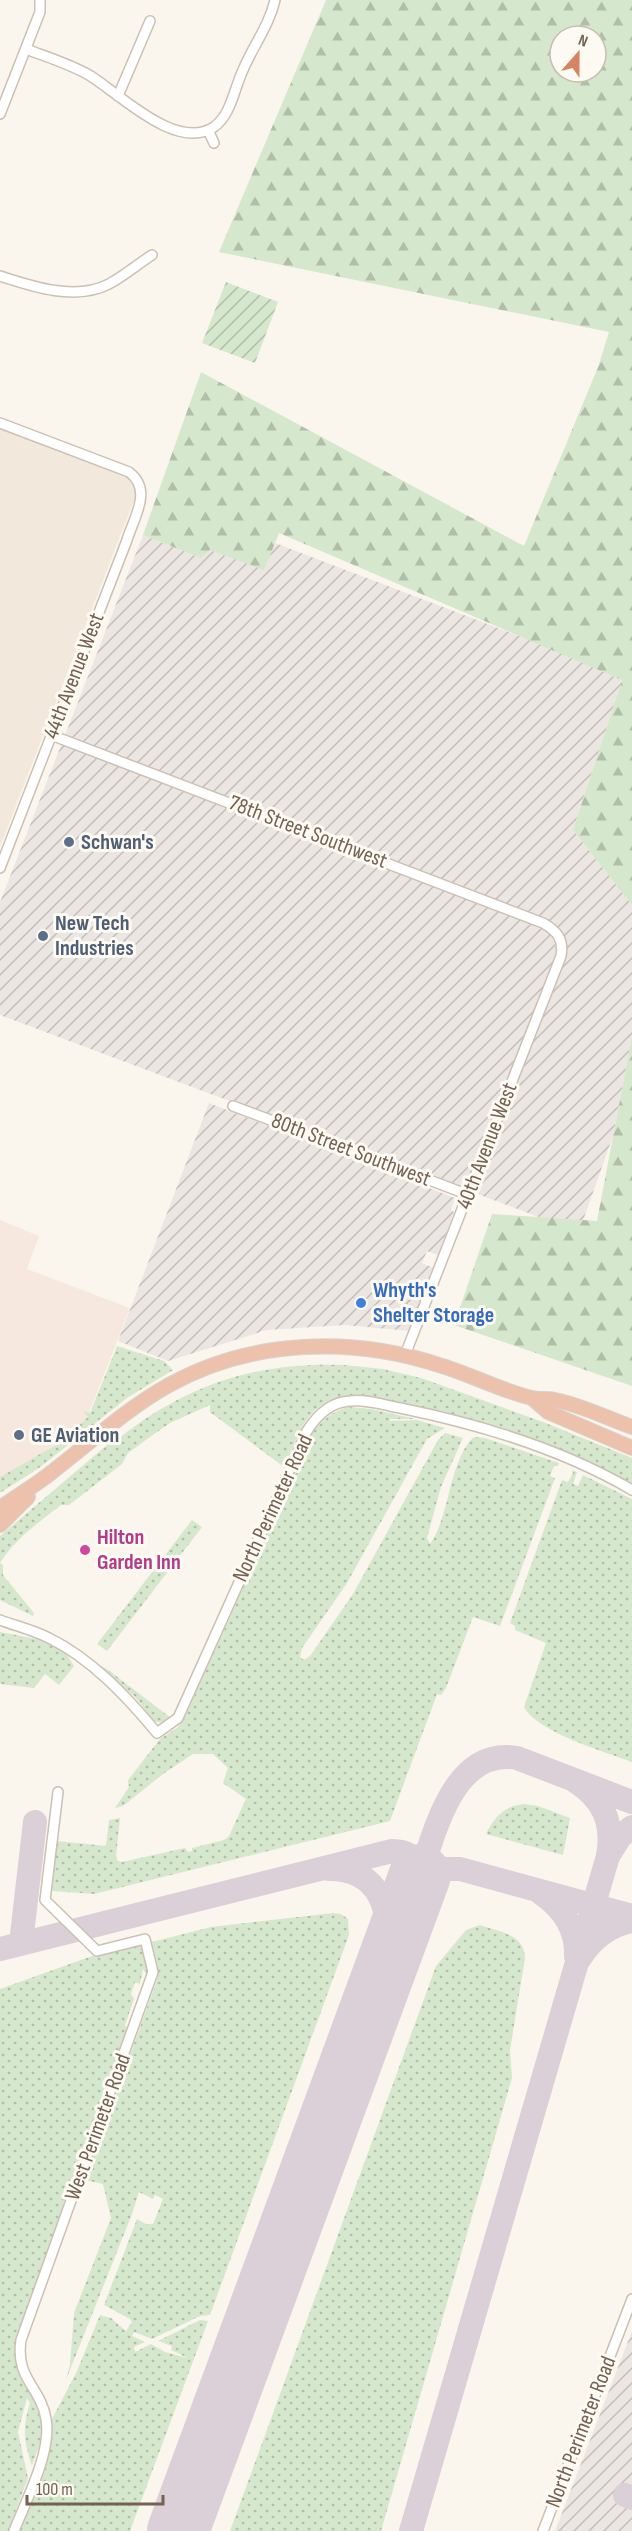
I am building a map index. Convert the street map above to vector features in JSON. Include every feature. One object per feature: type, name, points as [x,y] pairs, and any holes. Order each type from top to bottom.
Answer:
[{"type":"highway","points":[[0,1508],[50,1474],[129,1410],[170,1385],[200,1371],[269,1350],[304,1346],[348,1347],[405,1355],[442,1365],[533,1399],[554,1400],[632,1427]]},
{"type":"highway","points":[[533,1399],[548,1412],[632,1448]]},
{"type":"highway","points":[[0,1525],[50,1474]]},
{"type":"street","points":[[0,114],[40,12],[40,0]]},
{"type":"street","points":[[26,49],[81,70],[142,114],[174,128],[192,132],[208,130],[226,114],[247,61],[267,26],[275,0]]},
{"type":"street","points":[[118,96],[150,21]]},
{"type":"street","points":[[208,130],[214,143]]},
{"type":"street","points":[[0,276],[29,285],[67,292],[89,290],[109,284],[152,255]]},
{"type":"street","name":"44th Avenue West","points":[[0,423],[111,464],[129,472],[141,483],[141,501],[0,868]]},
{"type":"street","name":"78th Street Southwest","points":[[51,735],[543,923],[554,929],[560,937]]},
{"type":"street","name":"40th Avenue West","points":[[405,1355],[561,956],[560,937]]},
{"type":"street","name":"80th Street Southwest","points":[[233,1106],[469,1195]]},
{"type":"street","name":"North Perimeter Road","points":[[0,1620],[49,1638],[68,1649],[130,1700],[158,1733],[178,1718],[307,1431],[324,1410],[350,1401],[364,1401],[467,1424],[530,1444],[632,1490]]},
{"type":"street","name":"West Perimeter Road","points":[[14,2531],[42,2455],[47,2434],[44,2411],[21,2367],[21,2340],[153,1972],[146,1939],[97,1951],[45,1900],[58,1792]]},
{"type":"street","name":"North Perimeter Road","points":[[543,2531],[632,2299]]},
{"type":"shaded area","points":[[0,427],[125,473],[132,481],[136,495],[0,847]]},
{"type":"shaded area","points":[[143,535],[201,558],[210,550],[264,569],[275,543],[535,642],[622,680],[573,830],[632,905],[632,1036],[613,1136],[579,1232],[0,1015],[0,902]]},
{"type":"shaded area","points":[[209,1103],[455,1198],[451,1210],[454,1212],[438,1255],[427,1251],[422,1263],[434,1268],[410,1331],[344,1325],[267,1330],[168,1361],[118,1341]]},
{"type":"shaded area","points":[[0,1220],[39,1236],[27,1269],[130,1308],[87,1418],[64,1439],[0,1477]]},
{"type":"shaded area","points":[[632,2331],[632,2531],[555,2531]]},
{"type":"green space","points":[[326,0],[632,0],[632,905],[573,830],[622,680],[279,533],[264,570],[210,550],[201,558],[143,535],[201,372],[524,546],[598,367],[609,332],[219,252]]},
{"type":"green space","points":[[226,282],[278,302],[255,363],[202,343]]},
{"type":"green space","points":[[632,1036],[632,1386],[454,1325],[492,1214],[597,1221]]},
{"type":"green space","points":[[117,1346],[164,1361],[173,1370],[127,1398],[39,1468],[0,1493],[0,1477],[56,1445],[88,1417],[83,1411],[90,1413]]},
{"type":"green space","points":[[344,1365],[383,1369],[421,1378],[543,1422],[632,1458],[632,1485],[588,1463],[354,1396],[338,1398],[316,1410],[301,1429],[284,1467],[210,1412],[210,1405],[170,1423],[128,1453],[122,1464],[69,1505],[61,1505],[28,1531],[0,1563],[0,1536],[114,1439],[118,1439],[170,1404],[197,1391],[224,1380],[281,1368]]},
{"type":"green space","points":[[349,1407],[371,1409],[416,1419],[390,1419],[390,1421],[417,1420],[445,1428],[427,1439],[347,1583],[302,1648],[300,1657],[304,1660],[310,1656],[353,1594],[438,1440],[445,1433],[463,1438],[441,1487],[427,1538],[430,1544],[442,1519],[459,1459],[474,1437],[485,1438],[559,1463],[558,1466],[554,1466],[550,1476],[555,1478],[500,1626],[473,1617],[446,1688],[441,1695],[437,1694],[390,1821],[94,1894],[52,1891],[57,1841],[106,1846],[109,1820],[120,1818],[116,1857],[122,1862],[185,1848],[188,1852],[192,1851],[192,1848],[224,1840],[229,1836],[246,1799],[223,1783],[228,1768],[213,1754],[193,1754],[163,1774],[123,1806],[115,1808],[129,1787],[128,1780],[160,1739],[178,1727],[186,1715],[280,1509],[279,1505],[297,1461],[312,1433],[334,1413]]},
{"type":"green space","points":[[572,1470],[577,1472],[573,1484],[578,1486],[583,1475],[632,1499],[632,1762],[557,1733],[531,1716],[524,1707],[546,1643],[515,1630],[515,1626],[510,1623],[562,1480],[568,1482],[573,1473]]},
{"type":"green space","points":[[192,1520],[202,1527],[107,1651],[97,1644]]},
{"type":"green space","points":[[0,1563],[3,1565],[3,1575],[34,1613],[33,1616],[0,1600]]},
{"type":"green space","points":[[0,1632],[48,1641],[67,1655],[74,1666],[59,1685],[45,1674],[34,1688],[0,1684]]},
{"type":"green space","points":[[101,1666],[171,1718],[162,1723],[154,1721],[135,1697]]},
{"type":"green space","points":[[524,1804],[538,1806],[570,1818],[563,1855],[486,1834],[500,1813]]},
{"type":"green space","points":[[341,1914],[348,1919],[349,1935],[210,2315],[200,2316],[152,2339],[134,2332],[132,2336],[145,2342],[134,2347],[135,2352],[151,2344],[165,2352],[188,2358],[171,2350],[172,2346],[158,2341],[200,2320],[208,2321],[130,2531],[20,2531],[50,2447],[52,2419],[77,2371],[100,2315],[111,2318],[126,2331],[132,2322],[104,2305],[137,2219],[146,2224],[153,2224],[163,2199],[155,2195],[153,2199],[139,2192],[66,2380],[70,2365],[74,2313],[111,2218],[103,2184],[85,2180],[157,1980],[158,1966],[152,1942],[211,1927]]},
{"type":"green space","points":[[480,1925],[510,1935],[524,1950],[525,1958],[510,2050],[512,2078],[381,2531],[230,2531],[436,1966],[466,1930]]},
{"type":"green space","points":[[139,1945],[143,1947],[147,1961],[147,1976],[143,1969],[140,1984],[135,1982],[131,1994],[134,1999],[125,2025],[128,2030],[18,2335],[17,2363],[38,2408],[42,2432],[32,2466],[25,2435],[30,2403],[27,2398],[18,2432],[28,2478],[8,2531],[0,2531],[0,1989],[92,1956]]},
{"type":"taxiway","points":[[420,1875],[450,1796],[477,1765],[495,1758],[517,1758],[632,1802]]},
{"type":"taxiway","points":[[411,2531],[608,1856],[609,1832],[604,1812],[593,1796],[575,1781]]},
{"type":"taxiway","points":[[21,1943],[35,1822]]},
{"type":"taxiway","points":[[608,1856],[620,1837],[632,1827]]},
{"type":"taxiway","points":[[0,1949],[392,1851],[409,1855],[420,1875]]},
{"type":"taxiway","points":[[329,1869],[347,1871],[361,1876],[372,1885],[379,1896],[388,1923],[390,1955]]},
{"type":"taxiway","points":[[420,1875],[431,1869],[460,1869],[632,1916]]},
{"type":"taxiway","points":[[541,1893],[556,1905],[567,1920],[574,1937],[576,1956]]},
{"type":"taxiway","points":[[580,1958],[602,1934],[632,1921]]},
{"type":"taxiway","points":[[625,2495],[632,2498]]},
{"type":"runway","points":[[178,2531],[420,1875]]},
{"type":"place","name":"Schwan's","points":[[69,842]]},
{"type":"place","name":"New Tech Industries","points":[[43,936]]},
{"type":"place","name":"Whyth's Shelter Storage","points":[[361,1303]]},
{"type":"place","name":"GE Aviation","points":[[19,1435]]},
{"type":"place","name":"Hilton Garden Inn","points":[[85,1550]]}]
